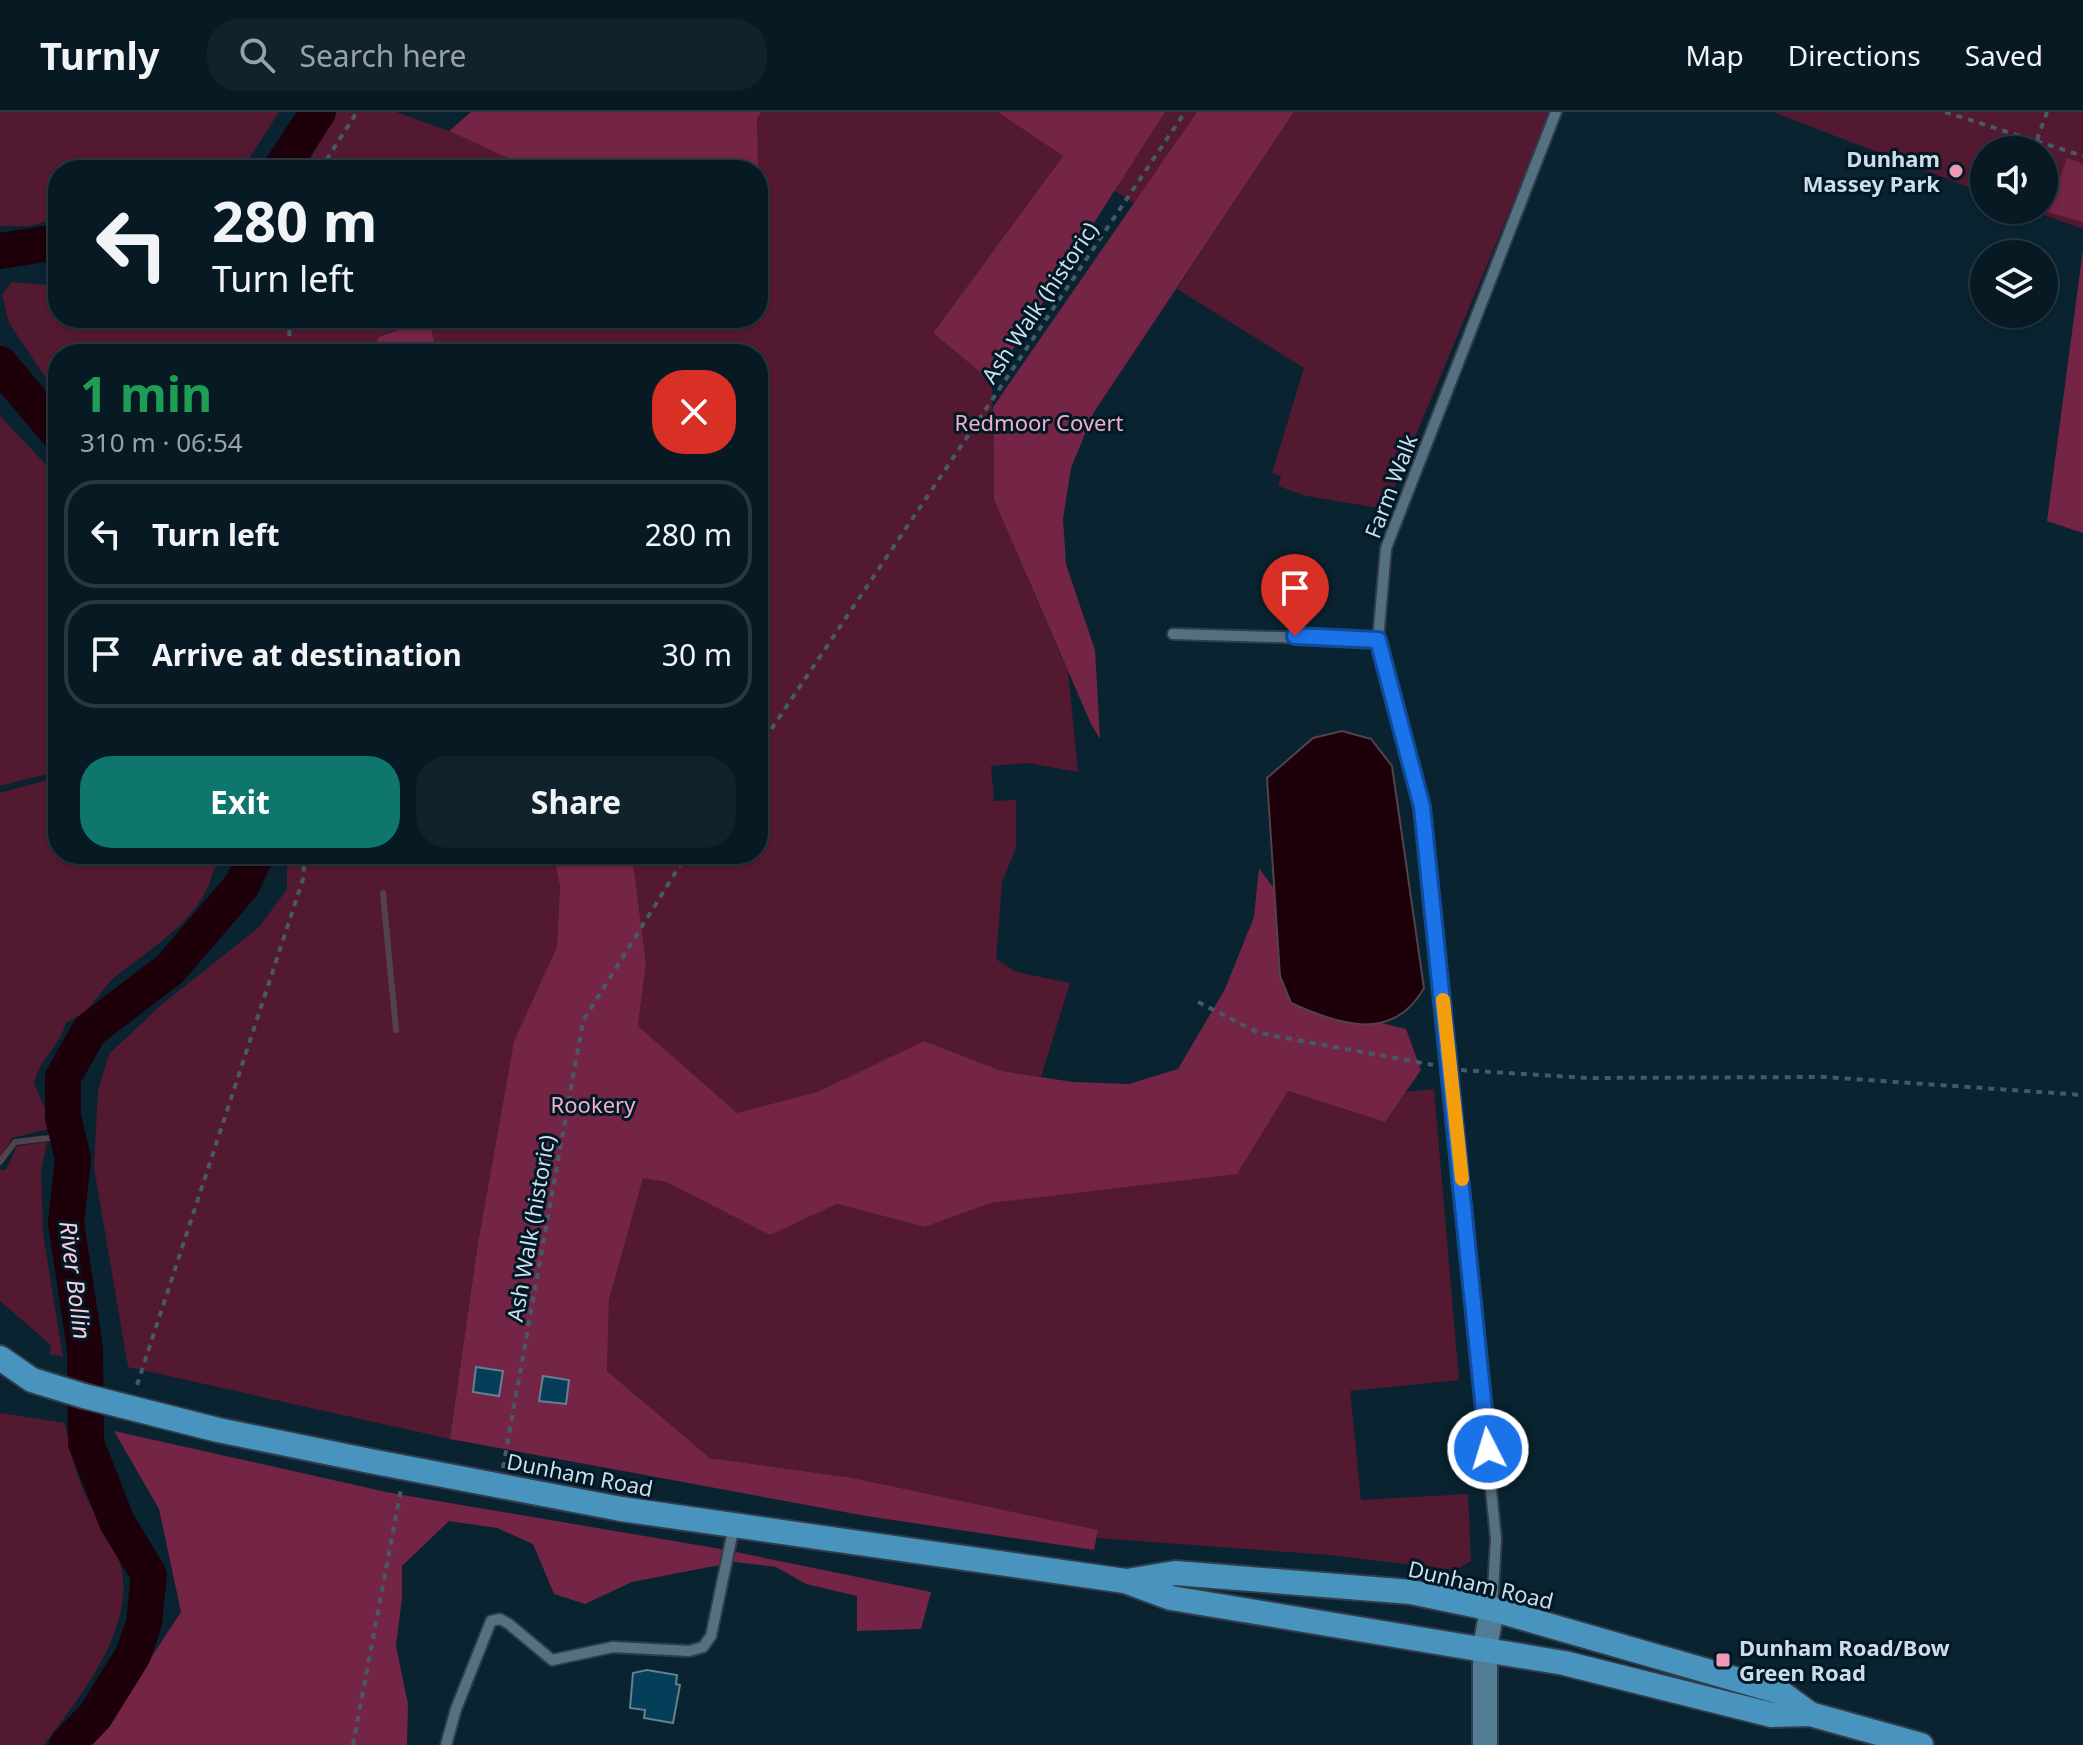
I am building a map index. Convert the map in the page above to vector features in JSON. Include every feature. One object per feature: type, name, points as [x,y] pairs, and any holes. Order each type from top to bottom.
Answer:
[{"type":"highway","name":"Dunham Road","points":[[0,1358],[37,1382]]},
{"type":"highway","name":"Dunham Road","points":[[0,1381],[37,1382],[133,1409],[370,1461],[621,1509],[1125,1581],[1171,1598],[1485,1648],[1638,1680],[1772,1715],[1810,1714],[1921,1745]]},
{"type":"highway","name":"Dunham Road","points":[[1125,1581],[1175,1573],[1411,1592],[1492,1609],[1780,1692],[1810,1714]]},
{"type":"main road","points":[[1485,1745],[1485,1648],[1492,1609]]},
{"type":"lane","name":"Farm Walk","points":[[1492,1609],[1496,1539],[1451,1069],[1422,807],[1378,640],[1386,548],[1556,112]]},
{"type":"lane","points":[[1173,634],[1378,640]]},
{"type":"lane","points":[[446,1745],[456,1709],[491,1621],[500,1619],[509,1624],[552,1660],[613,1647],[689,1651],[703,1647],[711,1636],[734,1526]]},
{"type":"path","points":[[326,160],[357,112]]},
{"type":"path","name":"Ash Walk (historic)","points":[[768,734],[1185,112]]},
{"type":"path","points":[[1945,112],[2024,136]]},
{"type":"path","points":[[2038,136],[2047,112]]},
{"type":"path","points":[[2058,147],[2083,156]]},
{"type":"path","points":[[137,1385],[304,876],[303,864]]},
{"type":"path","name":"Ash Walk (historic)","points":[[507,1445],[583,1021],[681,864]]},
{"type":"path","points":[[1198,1002],[1259,1033],[1451,1069],[1587,1078],[1824,1077],[2083,1095]]},
{"type":"path","points":[[353,1745],[401,1489]]},
{"type":"shaded area","points":[[0,112],[279,112],[248,160],[48,160],[48,221],[30,226],[0,226]]},
{"type":"shaded area","points":[[337,112],[396,112],[449,131],[512,160],[310,160]]},
{"type":"shaded area","points":[[761,112],[1278,112],[1190,241],[1063,156],[933,333],[992,382],[994,500],[1068,672],[1078,772],[1028,763],[991,766],[994,801],[1016,800],[1016,848],[1002,882],[996,959],[1016,972],[1070,983],[1041,1077],[1002,1071],[924,1041],[817,1092],[737,1114],[638,1026],[646,962],[633,864],[768,864],[768,344],[435,344],[430,328],[768,328],[768,160],[757,160],[757,119]]},
{"type":"shaded area","points":[[1294,112],[1551,112],[1385,509],[1306,496],[1278,486],[1281,476],[1272,473],[1304,368],[1177,289]]},
{"type":"shaded area","name":"Dunham Massey Park","points":[[1773,112],[2083,112],[2083,229],[2058,220],[2058,136],[1970,136],[1970,188]]},
{"type":"shaded area","points":[[12,282],[48,285],[48,328],[401,328],[378,336],[378,344],[48,344],[48,381],[9,323],[2,295]]},
{"type":"shaded area","points":[[0,416],[48,467],[48,774],[0,786]]},
{"type":"shaded area","points":[[1342,731],[1371,739],[1392,766],[1424,988],[1397,1017],[1381,1023],[1364,1024],[1328,1018],[1291,1003],[1280,976],[1267,778],[1313,738]]},
{"type":"shaded area","points":[[48,780],[48,864],[218,864],[200,901],[179,926],[115,977],[82,1014],[66,1022],[34,1083],[48,1116],[48,1129],[12,1138],[0,1158],[0,793]]},
{"type":"shaded area","points":[[287,864],[555,864],[560,886],[557,947],[514,1042],[478,1243],[450,1439],[128,1367],[94,1167],[98,1091],[109,1054],[161,1005],[259,927],[287,889]]},
{"type":"shaded area","points":[[1434,1089],[1459,1380],[1350,1391],[1361,1500],[1468,1494],[1471,1561],[1456,1570],[1329,1555],[1096,1538],[1097,1530],[853,1478],[710,1458],[607,1371],[609,1300],[643,1177],[666,1182],[770,1235],[837,1204],[925,1227],[1288,1091],[1385,1122],[1406,1092]]},
{"type":"shaded area","points":[[47,1142],[41,1172],[43,1233],[63,1357],[50,1354],[51,1345],[0,1301],[0,1170],[6,1170],[17,1146]]},
{"type":"shaded area","points":[[0,1413],[65,1423],[80,1481],[116,1551],[123,1584],[121,1609],[103,1658],[44,1745],[0,1745]]},
{"type":"green space","points":[[471,112],[761,112],[757,119],[758,160],[512,160],[449,131]]},
{"type":"green space","points":[[998,112],[1165,112],[992,382],[933,333],[1063,156]]},
{"type":"green space","name":"Redmoor Covert","points":[[1197,112],[1294,112],[1094,412],[1071,468],[1063,519],[1066,564],[1095,650],[1100,739],[994,500],[993,407]]},
{"type":"green space","points":[[2067,158],[2083,164],[2083,222],[2058,215],[2058,184]]},
{"type":"green space","points":[[2083,249],[2083,533],[2047,521]]},
{"type":"green space","points":[[403,328],[431,328],[435,344],[378,344],[378,337]]},
{"type":"green space","name":"Rookery","points":[[555,864],[633,864],[646,963],[638,1026],[737,1113],[817,1092],[924,1041],[1002,1071],[1073,1082],[1129,1084],[1178,1069],[1225,989],[1254,917],[1259,868],[1293,915],[1333,1011],[1406,1029],[1421,1070],[1385,1122],[1288,1091],[1237,1174],[990,1203],[925,1227],[837,1204],[770,1235],[666,1182],[643,1178],[609,1300],[607,1371],[710,1458],[853,1478],[1098,1530],[1094,1550],[866,1516],[450,1439],[478,1243],[514,1041],[557,947],[560,886]]},
{"type":"green space","points":[[114,1431],[391,1493],[721,1549],[931,1592],[921,1629],[857,1631],[857,1596],[806,1584],[776,1567],[735,1562],[632,1582],[585,1604],[554,1594],[533,1544],[497,1528],[449,1521],[402,1566],[396,1646],[408,1704],[407,1745],[87,1745],[122,1702],[181,1612],[159,1509]]},
{"type":"building","points":[[476,1367],[503,1371],[499,1396],[473,1392]]},
{"type":"building","points":[[543,1376],[569,1380],[566,1404],[539,1401]]},
{"type":"building","points":[[647,1670],[677,1675],[676,1684],[680,1685],[673,1723],[644,1718],[645,1710],[630,1708],[633,1673]]},
{"type":"waterway","name":"River Bollin","points":[[287,160],[318,112]]},
{"type":"waterway","name":"River Bollin","points":[[0,251],[48,244]]},
{"type":"waterway","name":"River Bollin","points":[[0,364],[48,421]]},
{"type":"waterway","name":"River Bollin","points":[[67,1745],[95,1716],[133,1655],[144,1623],[149,1575],[117,1522],[86,1443],[85,1348],[66,1223],[73,1159],[63,1117],[63,1077],[90,1030],[170,969],[242,885],[251,864]]},
{"type":"waterway","points":[[383,893],[396,1030]]},
{"type":"waterway","points":[[0,1162],[15,1142],[67,1136]]},
{"type":"slow traffic","points":[[1443,1000],[1462,1179]]},
{"type":"place","name":"Dunham Massey Park","points":[[1956,171]]},
{"type":"place","name":"Dunham Road/Bow Green Road","points":[[1723,1660]]},
{"type":"route","points":[[1295,636],[1378,640],[1422,807],[1454,1093],[1488,1449]]}]
